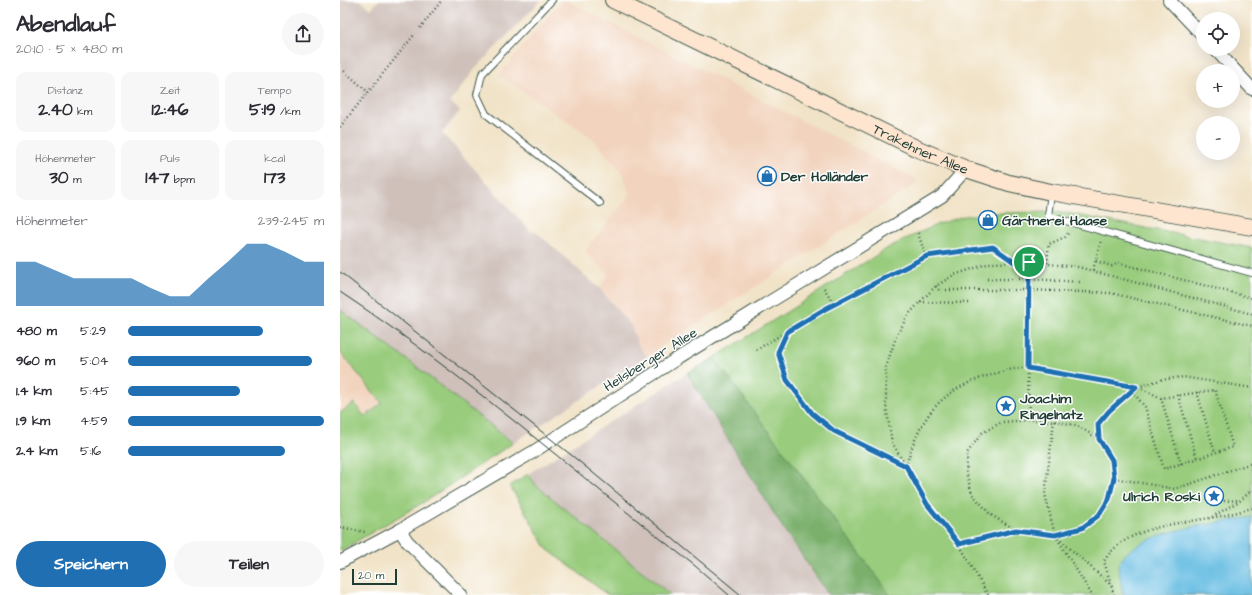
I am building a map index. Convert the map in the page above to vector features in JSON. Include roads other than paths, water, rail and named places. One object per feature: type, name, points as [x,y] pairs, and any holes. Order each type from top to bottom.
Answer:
[{"type":"main road","name":"Trakehner Allee","points":[[613,0],[918,149],[966,169],[1009,183],[1052,192],[1252,227]]},
{"type":"street","points":[[1169,0],[1196,29]]},
{"type":"street","points":[[1221,56],[1252,89]]},
{"type":"street","name":"Heilsberger Allee","points":[[340,562],[400,530],[533,452],[675,360],[942,196],[966,169]]},
{"type":"street","points":[[400,530],[407,541],[461,595]]},
{"type":"lane","points":[[552,0],[482,74],[477,95],[486,114],[600,202]]},
{"type":"lane","points":[[1052,192],[1048,216],[1252,273]]},
{"type":"water","points":[[1252,517],[1252,595],[1123,595],[1118,565],[1128,552],[1141,543],[1171,532],[1188,528]]},
{"type":"tram line","points":[[340,272],[575,458],[741,595]]},
{"type":"tram line","points":[[340,292],[431,356],[475,390],[694,565],[729,595]]},
{"type":"place","name":"Der Holländer","points":[[767,176]]},
{"type":"place","name":"Gärtnerei Haase","points":[[988,220]]},
{"type":"place","name":"Joachim Ringelnatz","points":[[1006,406]]},
{"type":"place","name":"Ulrich Roski","points":[[1214,496]]}]
